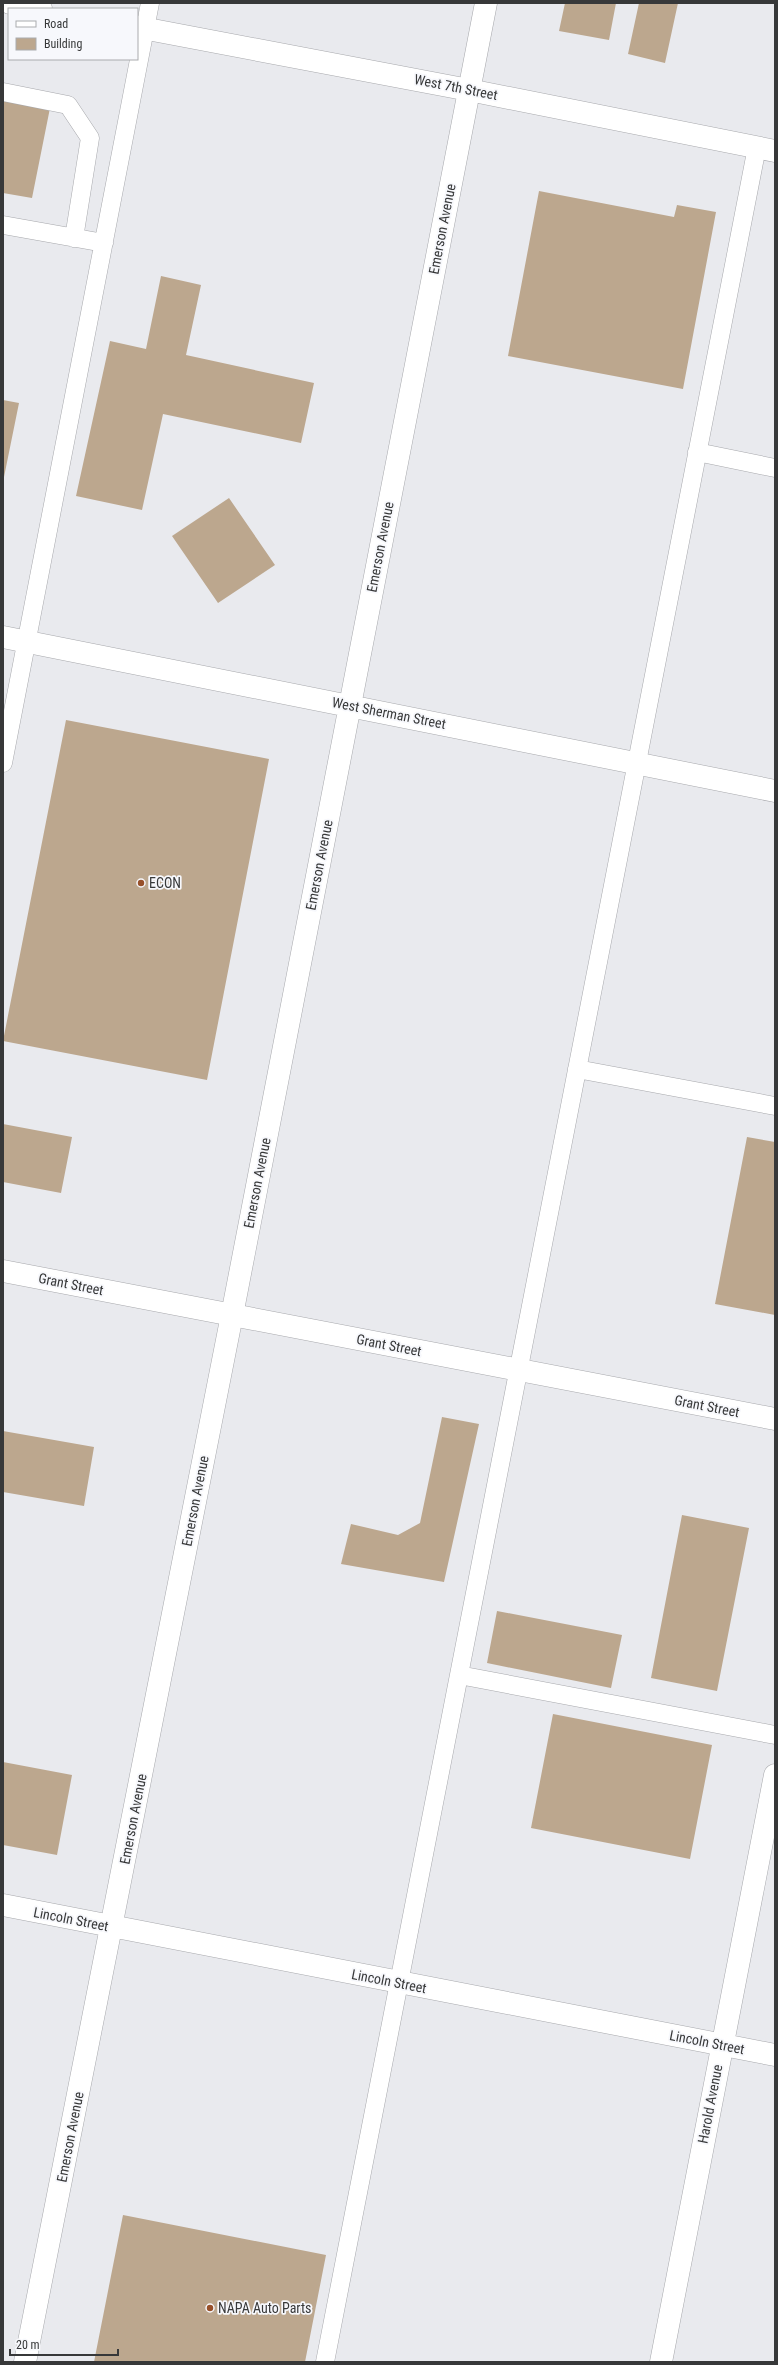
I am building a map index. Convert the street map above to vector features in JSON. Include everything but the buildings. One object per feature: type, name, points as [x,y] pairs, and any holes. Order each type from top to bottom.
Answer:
[{"type":"street","points":[[10,3],[37,8]]},
{"type":"street","name":"Emerson Avenue","points":[[25,2362],[232,1315],[486,3]]},
{"type":"street","name":"West 7th Street","points":[[141,28],[469,90],[766,149]]},
{"type":"street","name":"West Sherman Street","points":[[3,637],[775,791]]},
{"type":"street","name":"Grant Street","points":[[3,1271],[775,1419]]},
{"type":"street","name":"Harold Avenue","points":[[661,2362],[721,2045],[775,1775]]},
{"type":"street","name":"Lincoln Street","points":[[3,1905],[775,2055]]},
{"type":"lane","points":[[138,45],[141,28],[150,3]]},
{"type":"lane","points":[[3,763],[104,243],[135,60]]},
{"type":"lane","points":[[3,92],[68,105],[90,138],[74,238]]},
{"type":"lane","points":[[325,2362],[698,452],[766,149]]},
{"type":"lane","points":[[3,225],[104,243]]},
{"type":"lane","points":[[698,452],[775,468]]},
{"type":"lane","points":[[577,1069],[775,1106]]},
{"type":"lane","points":[[459,1675],[775,1735]]},
{"type":"place","name":"ECON","points":[[141,883]]},
{"type":"place","name":"NAPA Auto Parts","points":[[210,2308]]}]
